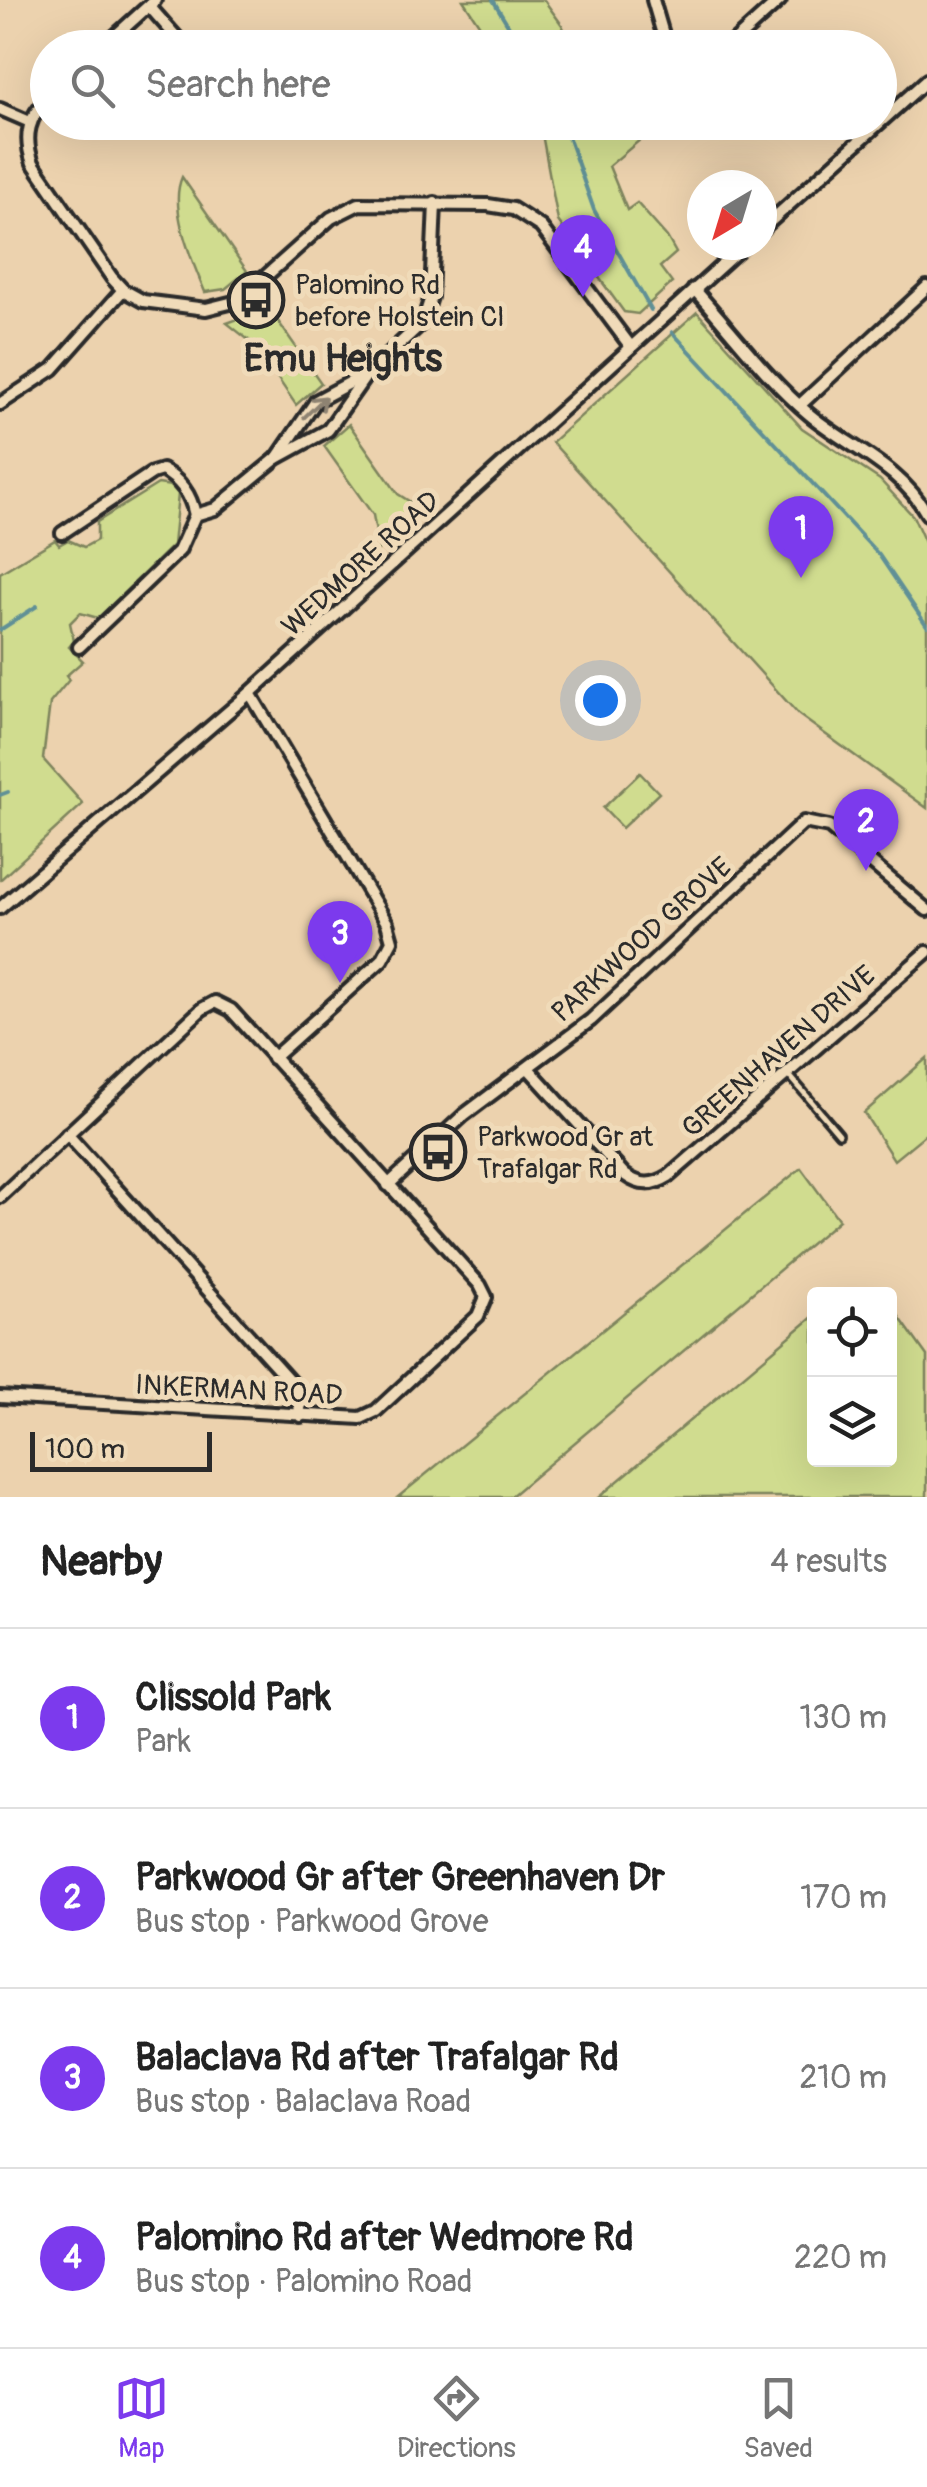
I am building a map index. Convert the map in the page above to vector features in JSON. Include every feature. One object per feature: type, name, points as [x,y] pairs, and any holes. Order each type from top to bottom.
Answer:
[{"type":"street","points":[[653,0],[662,30]]},
{"type":"street","points":[[747,30],[780,0]]},
{"type":"street","points":[[122,30],[152,3],[172,30]]},
{"type":"street","points":[[897,107],[927,80]]},
{"type":"street","points":[[0,109],[30,122],[28,144],[33,163],[123,290],[144,301],[206,309],[228,306],[245,296],[346,208],[376,202],[504,207],[536,222],[566,256],[631,347]]},
{"type":"street","points":[[777,215],[861,140]]},
{"type":"street","points":[[276,458],[316,402],[368,372],[416,329],[428,311],[434,203]]},
{"type":"street","name":"WEDMORE ROAD","points":[[0,908],[250,693],[727,260]]},
{"type":"street","points":[[800,406],[927,287]]},
{"type":"street","points":[[694,289],[800,406],[922,496],[927,514]]},
{"type":"street","points":[[0,404],[53,369],[123,290]]},
{"type":"street","points":[[196,515],[214,509],[276,458],[333,425],[368,372]]},
{"type":"street","points":[[62,532],[162,470],[191,497],[196,515],[180,550],[79,646]]},
{"type":"street","points":[[250,693],[387,924],[392,941],[382,960],[272,1058]]},
{"type":"street","name":"PARKWOOD GROVE","points":[[388,1185],[464,1115],[590,1020],[804,822],[829,828],[927,910]]},
{"type":"street","name":"GREENHAVEN DRIVE","points":[[528,1068],[625,1175],[647,1184],[669,1176],[927,952]]},
{"type":"street","points":[[0,1197],[211,1002],[231,1010],[388,1185]]},
{"type":"street","points":[[67,1134],[296,1388],[301,1416]]},
{"type":"street","name":"INKERMAN ROAD","points":[[0,1397],[301,1416],[369,1416],[478,1316],[486,1300],[480,1285],[388,1185]]},
{"type":"lane","points":[[788,1073],[839,1134]]},
{"type":"green space","points":[[463,0],[544,0],[564,30],[483,30]]},
{"type":"green space","points":[[543,140],[640,140],[609,166],[627,210],[637,203],[676,253],[660,267],[672,283],[638,314],[624,312],[558,221]]},
{"type":"green space","points":[[182,177],[247,271],[225,289],[205,292],[194,266],[180,219],[178,190]]},
{"type":"green space","points":[[264,301],[321,383],[296,405],[255,345],[227,323]]},
{"type":"green space","points":[[697,312],[802,428],[880,480],[913,516],[927,547],[927,808],[799,715],[552,442]]},
{"type":"green space","points":[[349,424],[398,494],[423,510],[379,549],[373,515],[324,446]]},
{"type":"green space","points":[[158,484],[171,486],[178,494],[173,545],[98,618],[80,613],[70,623],[74,641],[69,647],[83,661],[66,676],[69,680],[50,703],[43,759],[83,804],[0,880],[0,573],[55,540],[59,545],[68,540],[84,547],[97,540],[97,522]]},
{"type":"green space","points":[[640,773],[659,793],[622,828],[603,808]]},
{"type":"green space","points":[[927,1058],[927,1133],[894,1160],[864,1113]]},
{"type":"green space","points":[[801,1168],[839,1220],[510,1497],[398,1497]]},
{"type":"green space","points":[[897,1314],[927,1356],[927,1497],[599,1497],[807,1322],[807,1467],[897,1467]]},
{"type":"waterway","points":[[493,0],[511,30]]},
{"type":"waterway","points":[[569,140],[594,210],[651,310]]},
{"type":"waterway","points":[[672,332],[879,555],[927,626]]},
{"type":"waterway","points":[[0,630],[37,606]]},
{"type":"waterway","points":[[0,795],[8,792]]},
{"type":"place","name":"Palomino Rd after Wedmore Rd","points":[[583,297]]},
{"type":"place","name":"Palomino Rd before Holstein Cl","points":[[256,300]]},
{"type":"place","name":"Clissold Park","points":[[801,578]]},
{"type":"place","name":"Parkwood Gr after Greenhaven Dr","points":[[866,871]]},
{"type":"place","name":"Balaclava Rd after Trafalgar Rd","points":[[340,983]]},
{"type":"place","name":"Parkwood Gr at Trafalgar Rd","points":[[438,1152]]},
{"type":"district","name":"Emu Heights","points":[[343,358]]}]
